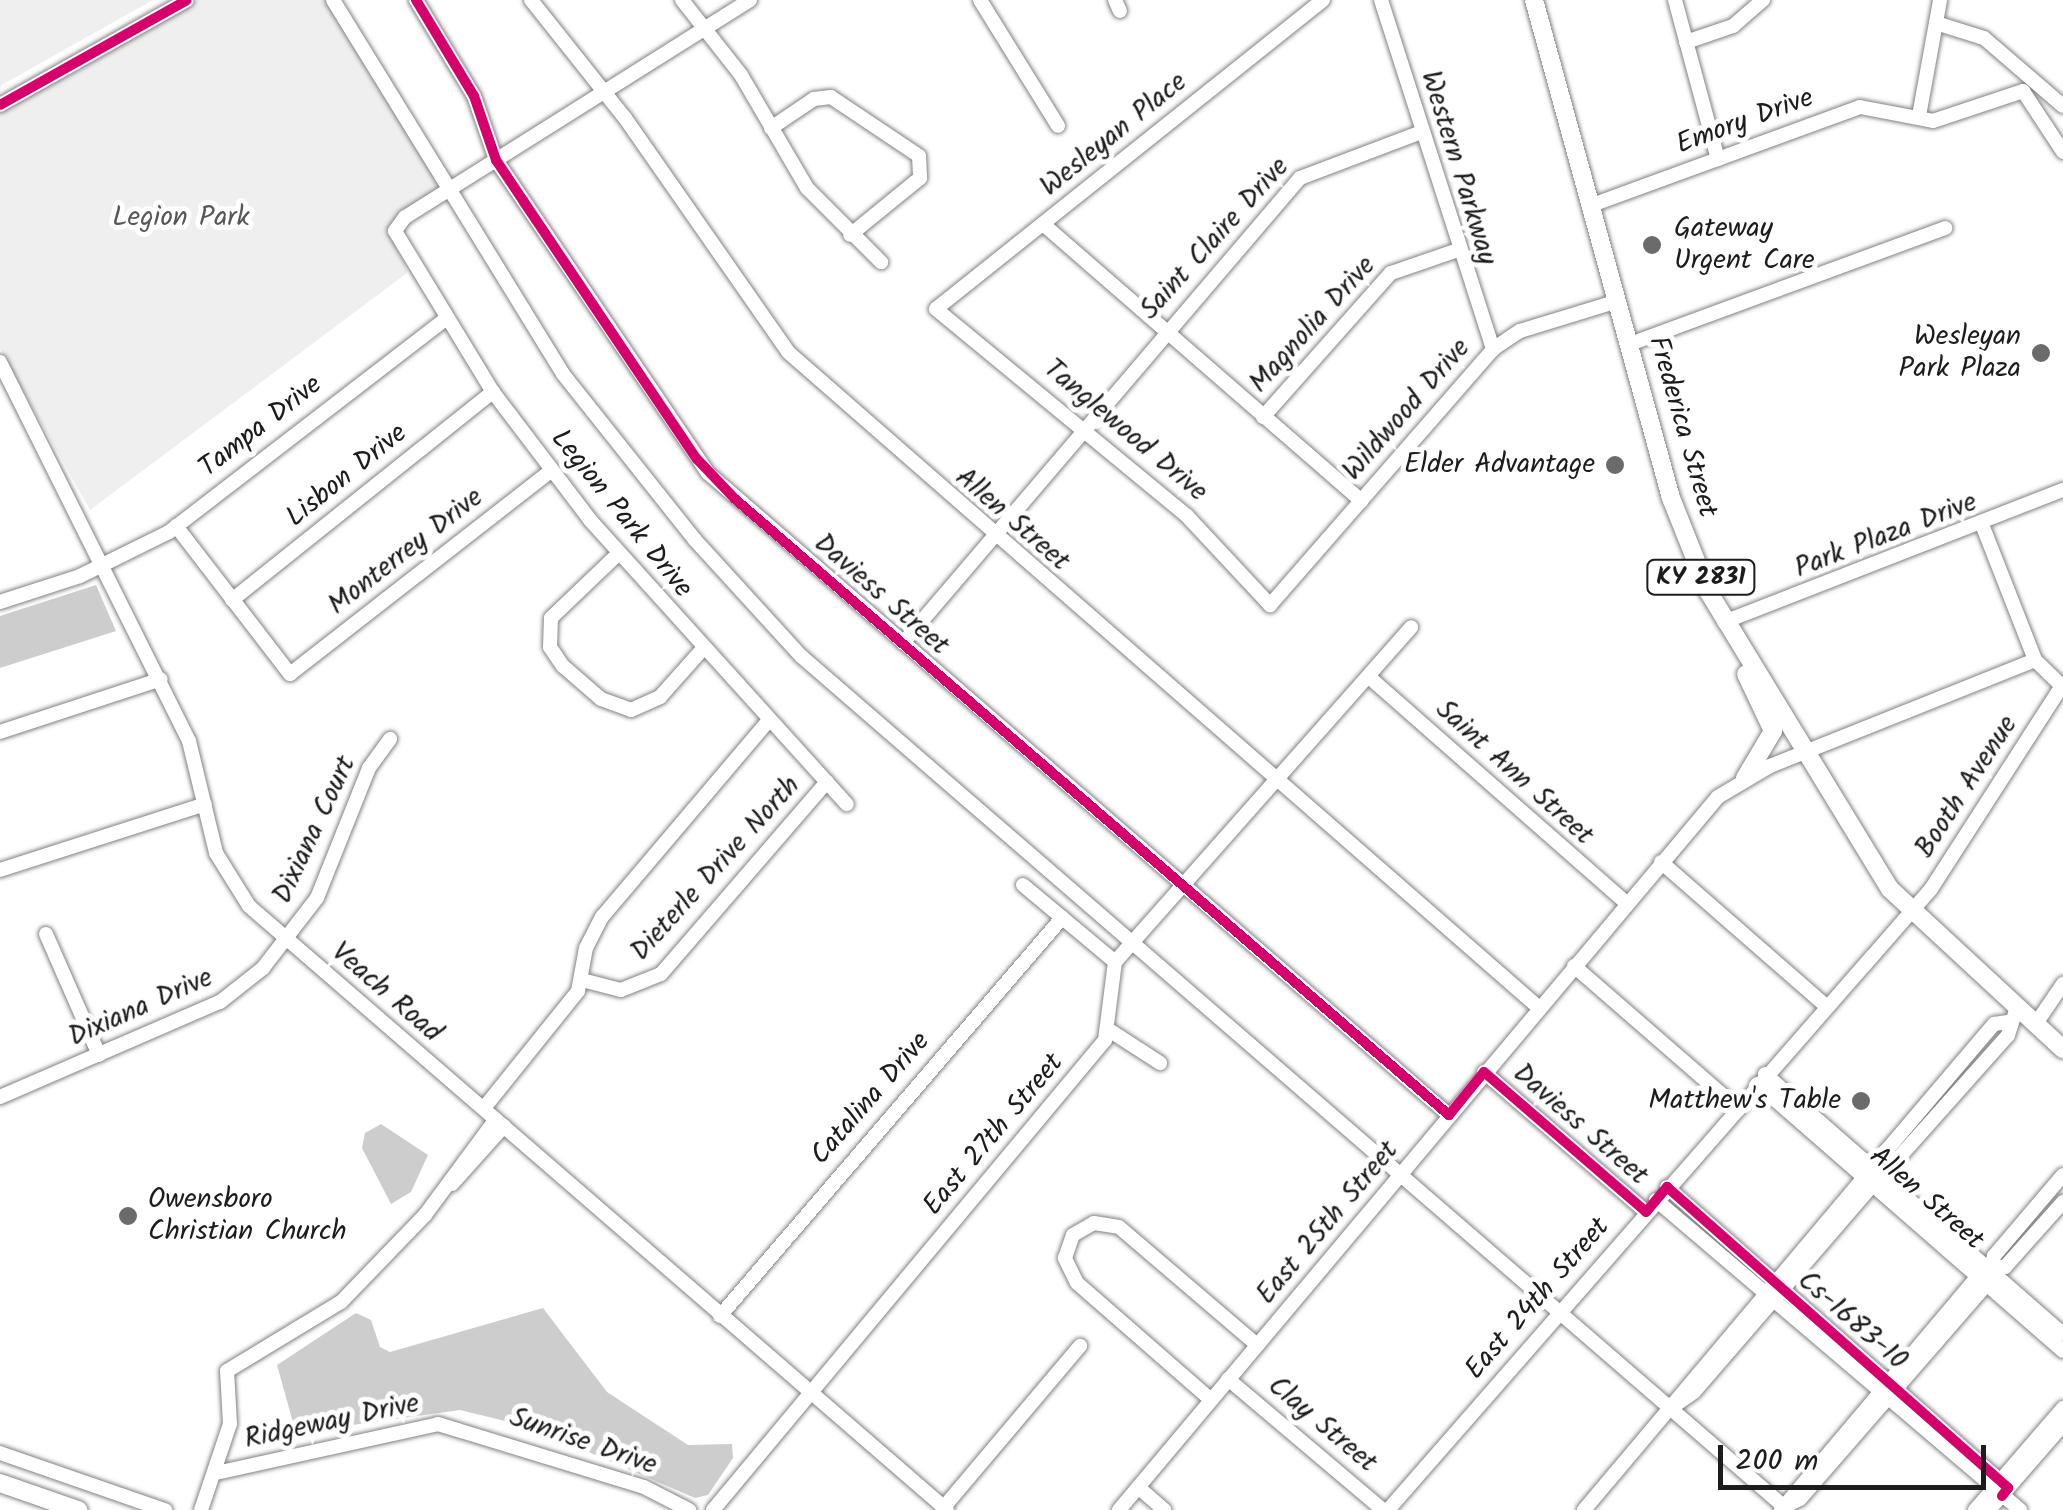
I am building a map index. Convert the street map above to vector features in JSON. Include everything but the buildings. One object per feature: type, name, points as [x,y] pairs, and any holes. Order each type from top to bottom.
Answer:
[{"type":"main road","name":"Frederica Street","points":[[1534,0],[1678,519],[1724,622],[1802,753],[1910,912],[2012,1016],[2034,1025],[2063,1049]]},
{"type":"main road","points":[[1745,778],[1772,731],[1744,679],[1749,664]]},
{"type":"main road","points":[[0,1483],[78,1510]]},
{"type":"street","points":[[0,105],[188,0]]},
{"type":"street","points":[[333,0],[563,374],[730,580],[857,710],[1784,1509],[1988,1274],[1994,1256],[2063,1176]]},
{"type":"street","name":"Daviess Street","points":[[416,0],[474,96],[496,160],[708,473],[1449,1115]]},
{"type":"street","name":"Allen Street","points":[[531,0],[604,91],[788,352],[993,536],[1538,1007]]},
{"type":"street","points":[[682,0],[705,28],[807,188],[881,262]]},
{"type":"street","points":[[448,191],[750,0]]},
{"type":"street","points":[[980,0],[1058,126]]},
{"type":"street","name":"Wesleyan Place","points":[[936,309],[1323,0]]},
{"type":"street","name":"Western Parkway","points":[[1381,0],[1458,250],[1493,349]]},
{"type":"street","points":[[1675,0],[1718,159]]},
{"type":"street","points":[[1686,42],[1732,26],[1763,0]]},
{"type":"street","points":[[1940,0],[1918,116],[1934,121],[2023,91],[2063,152]]},
{"type":"street","points":[[1936,23],[1984,38],[2063,106]]},
{"type":"street","points":[[771,128],[814,99],[831,97],[919,156],[920,178],[850,235]]},
{"type":"street","name":"Emory Drive","points":[[1592,205],[1860,107],[1918,116]]},
{"type":"street","name":"Saint Claire Drive","points":[[903,644],[1165,331],[1309,170],[1422,132]]},
{"type":"street","name":"Legion Park Drive","points":[[448,191],[395,226],[446,319],[494,392],[619,552],[701,651],[847,804]]},
{"type":"street","points":[[1043,224],[1362,500]]},
{"type":"street","points":[[1630,344],[1944,228]]},
{"type":"street","name":"Magnolia Drive","points":[[1263,417],[1391,273],[1458,250]]},
{"type":"street","name":"Wildwood Drive","points":[[1270,604],[1493,349],[1520,331],[1618,301]]},
{"type":"street","name":"Tanglewood Drive","points":[[936,309],[1187,516],[1270,604]]},
{"type":"street","name":"Tampa Drive","points":[[0,602],[103,566],[176,526],[446,319]]},
{"type":"street","name":"Veach Road","points":[[2,373],[160,679],[195,756],[205,804],[230,882],[286,941],[945,1509]]},
{"type":"street","name":"Lisbon Drive","points":[[232,600],[494,392]]},
{"type":"street","name":"Monterrey Drive","points":[[232,600],[290,674],[552,470]]},
{"type":"street","name":"Park Plaza Drive","points":[[1724,622],[1983,527],[2063,490]]},
{"type":"street","points":[[176,526],[232,600]]},
{"type":"street","points":[[1983,527],[2035,660],[2063,686]]},
{"type":"street","points":[[619,552],[551,618],[550,647],[562,666],[611,706],[631,710],[660,697],[701,651]]},
{"type":"street","points":[[1160,1063],[1109,1030],[1106,985],[1115,962],[1272,778],[1369,678],[1411,627]]},
{"type":"street","name":"East 25th Street","points":[[1119,1510],[1705,809],[1745,778],[2035,660]]},
{"type":"street","name":"Saint Ann Street","points":[[1369,678],[1627,904]]},
{"type":"street","points":[[0,732],[160,679]]},
{"type":"street","name":"Booth Avenue","points":[[1825,1005],[1910,912],[2063,686]]},
{"type":"street","points":[[484,1108],[582,980],[586,948],[602,917],[768,720]]},
{"type":"street","name":"Dixiana Court","points":[[286,941],[317,898],[369,768],[390,739]]},
{"type":"street","name":"Dieterle Drive North","points":[[582,980],[621,990],[661,974],[827,782]]},
{"type":"street","points":[[0,870],[205,804]]},
{"type":"street","points":[[1661,862],[1825,1005]]},
{"type":"street","points":[[1024,885],[1115,962]]},
{"type":"street","name":"Catalina Drive","points":[[720,1316],[1062,918]]},
{"type":"street","points":[[46,934],[99,1054]]},
{"type":"street","name":"Dixiana Drive","points":[[0,1098],[223,1000],[286,941]]},
{"type":"street","points":[[1574,966],[1736,1107]]},
{"type":"street","points":[[2034,1025],[2063,984]]},
{"type":"street","name":"East 24th Street","points":[[1386,1510],[1825,1005]]},
{"type":"street","points":[[1584,1510],[1874,1174],[1890,1168],[2008,1035],[2012,1016]]},
{"type":"street","name":"East 27th Street","points":[[713,1510],[1109,1030]]},
{"type":"street","name":"Daviess Street","points":[[1484,1072],[1651,1206],[1774,1291]]},
{"type":"street","name":"Allen Street","points":[[1761,1079],[2063,1334]]},
{"type":"street","points":[[201,1510],[216,1473],[234,1403],[227,1372],[341,1302],[426,1215],[500,1122]]},
{"type":"street","name":"Cs-1683-10","points":[[1668,1187],[1774,1291],[1887,1390]]},
{"type":"street","points":[[1988,1274],[2006,1267],[2063,1202]]},
{"type":"street","points":[[1210,1400],[1076,1282],[1065,1258],[1073,1234],[1094,1223],[1119,1227],[1257,1345]]},
{"type":"street","name":"Allen Street","points":[[1988,1274],[2063,1351]]},
{"type":"street","points":[[945,1509],[1080,1346]]},
{"type":"street","name":"Clay Street","points":[[1228,1380],[1386,1510]]},
{"type":"street","points":[[1887,1390],[2001,1488],[2020,1510]]},
{"type":"street","points":[[1990,1510],[2001,1488],[2063,1408]]},
{"type":"street","points":[[1975,1510],[2063,1425]]},
{"type":"street","name":"Ridgeway Drive","points":[[216,1473],[420,1426],[458,1428]]},
{"type":"street","name":"Sunrise Drive","points":[[458,1428],[644,1487],[689,1510]]},
{"type":"street","points":[[0,1453],[165,1510]]},
{"type":"street","points":[[1138,1487],[1164,1510]]},
{"type":"green space","points":[[0,0],[153,0],[0,86]]},
{"type":"green space","name":"Legion Park","points":[[198,0],[333,0],[448,191],[395,231],[407,273],[90,510],[0,349],[0,111]]},
{"type":"shaded area","points":[[96,585],[116,631],[0,668],[0,616]]},
{"type":"shaded area","points":[[381,1124],[428,1155],[411,1192],[391,1204],[362,1148],[365,1133]]},
{"type":"shaded area","points":[[543,1308],[607,1392],[688,1445],[732,1444],[733,1458],[708,1495],[695,1498],[533,1428],[460,1410],[302,1432],[294,1426],[277,1365],[356,1313],[371,1320],[380,1347],[390,1352]]},
{"type":"cycle path","points":[[0,105],[187,0]]},
{"type":"cycle path","points":[[416,0],[474,96],[496,160],[697,459],[735,499],[1449,1115],[1484,1072],[1646,1212],[1667,1187],[2008,1488],[2002,1496]]},
{"type":"place","name":"Gateway Urgent Care","points":[[1652,245]]},
{"type":"place","name":"Wesleyan Park Plaza","points":[[2041,353]]},
{"type":"place","name":"Elder Advantage","points":[[1615,465]]},
{"type":"place","name":"Matthew's Table","points":[[1861,1101]]},
{"type":"place","name":"Owensboro Christian Church","points":[[128,1216]]}]
